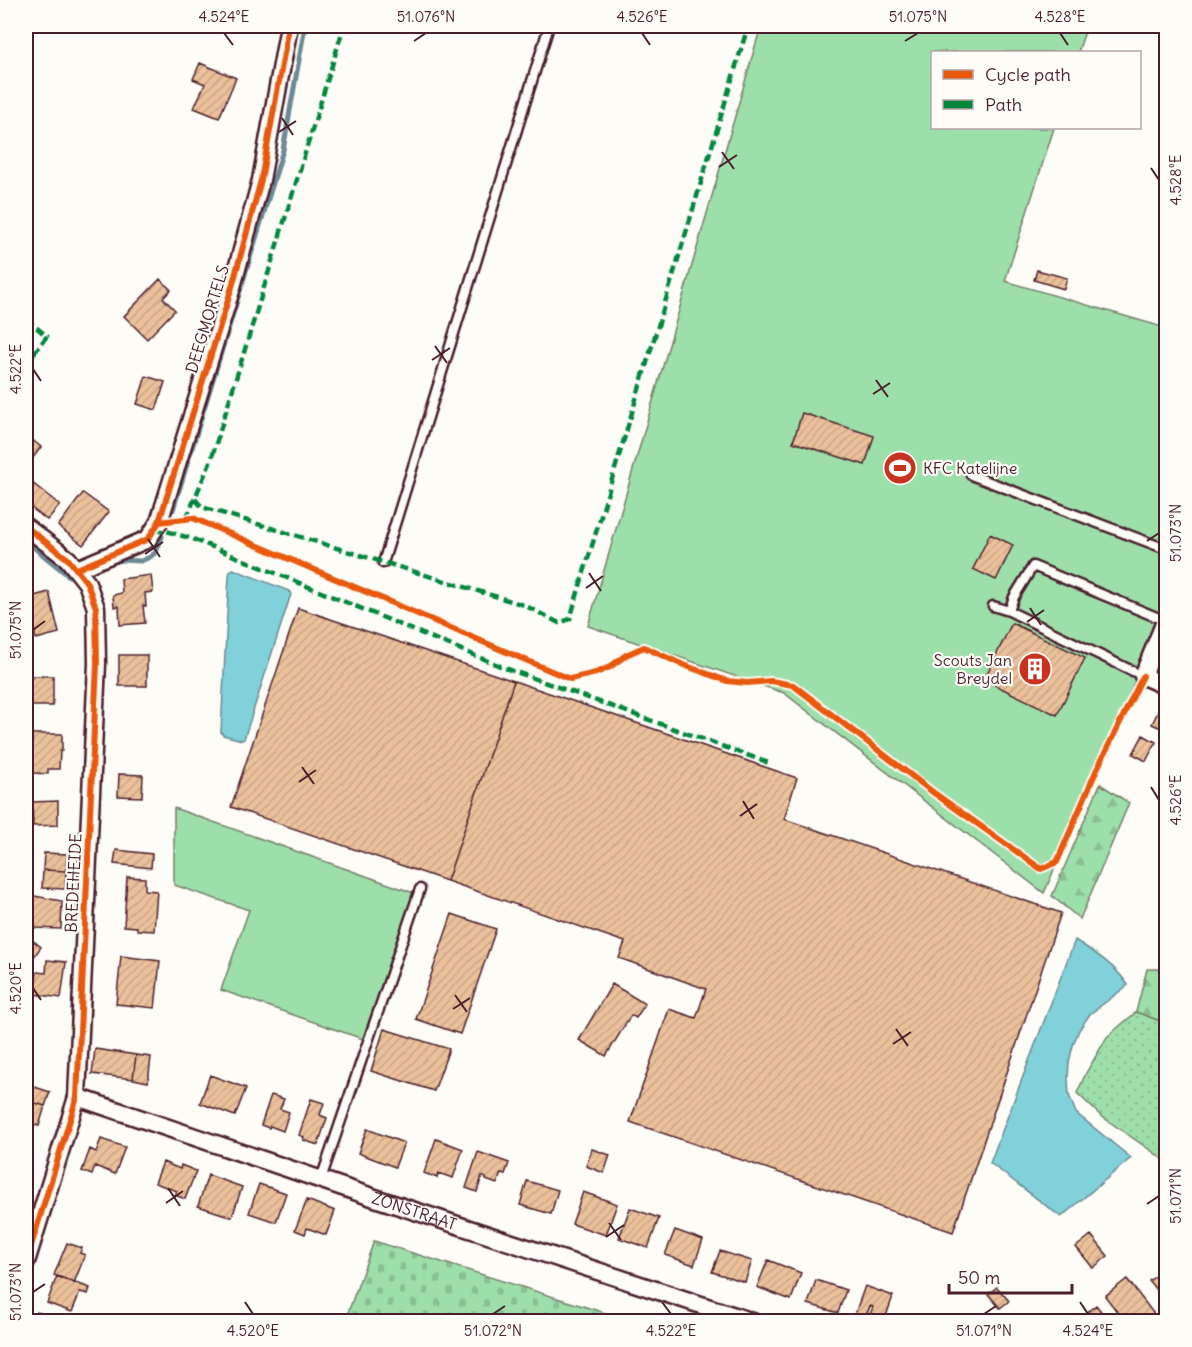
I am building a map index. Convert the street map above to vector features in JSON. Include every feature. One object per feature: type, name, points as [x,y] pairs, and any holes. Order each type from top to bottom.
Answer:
[{"type":"street","name":"DEEGMORTELS","points":[[77,569],[148,539],[159,522],[232,286],[261,180],[289,26]]},
{"type":"street","name":"BREDEHEIDE","points":[[26,527],[68,559],[87,583],[96,608],[97,664],[77,1097],[26,1262]]},
{"type":"street","points":[[1166,620],[1143,676],[1167,686]]},
{"type":"street","name":"ZONSTRAAT","points":[[77,1097],[753,1322]]},
{"type":"lane","points":[[383,563],[549,26]]},
{"type":"lane","points":[[971,475],[1167,549]]},
{"type":"lane","points":[[1010,611],[1014,597],[1033,566],[1166,620]]},
{"type":"lane","points":[[993,606],[1010,611],[1143,676]]},
{"type":"lane","points":[[321,1179],[420,889]]},
{"type":"green space","name":"KFC Katelijne","points":[[761,26],[1087,26],[1078,51],[931,51],[931,129],[1054,129],[1005,281],[1166,328],[1166,608],[1044,893],[784,693],[588,626]]},
{"type":"green space","points":[[1100,784],[1129,803],[1080,919],[1052,896]]},
{"type":"green space","points":[[174,808],[414,893],[363,1039],[221,990],[249,910],[174,885]]},
{"type":"green space","points":[[1147,969],[1166,969],[1166,1023],[1136,1012]]},
{"type":"green space","points":[[1136,1012],[1166,1023],[1166,1161],[1101,1116],[1077,1093],[1107,1037]]},
{"type":"green space","points":[[374,1241],[631,1321],[345,1321]]},
{"type":"water","points":[[233,569],[289,591],[291,594],[242,740],[223,735],[221,732],[229,576]]},
{"type":"water","points":[[1075,940],[1111,966],[1128,985],[1090,1014],[1079,1030],[1069,1062],[1069,1095],[1076,1113],[1131,1158],[1061,1217],[990,1163]]},
{"type":"building","points":[[200,63],[236,78],[219,118],[194,108],[205,84],[193,79]]},
{"type":"building","points":[[1037,270],[1067,278],[1064,289],[1034,280]]},
{"type":"building","points":[[160,279],[171,290],[163,298],[175,310],[147,339],[124,316]]},
{"type":"building","points":[[146,376],[165,382],[156,410],[137,404]]},
{"type":"building","points":[[802,413],[874,436],[865,465],[793,442]]},
{"type":"building","points":[[29,437],[41,447],[26,467],[26,442]]},
{"type":"building","points":[[26,478],[60,505],[47,520],[26,504]]},
{"type":"building","points":[[83,493],[109,512],[83,545],[58,526]]},
{"type":"building","points":[[990,534],[1013,545],[996,580],[973,569]]},
{"type":"building","points":[[151,575],[153,592],[145,593],[146,606],[143,606],[145,623],[120,625],[119,606],[114,607],[113,595],[122,593],[121,579]]},
{"type":"building","points":[[49,592],[59,633],[36,639],[26,598]]},
{"type":"building","points":[[298,608],[514,681],[447,881],[231,807]]},
{"type":"building","name":"Scouts Jan Breydel","points":[[1012,623],[1085,658],[1057,715],[984,680]]},
{"type":"building","points":[[119,655],[147,655],[147,686],[119,686]]},
{"type":"building","points":[[26,676],[53,676],[53,706],[26,706]]},
{"type":"building","points":[[514,681],[797,778],[784,819],[1061,913],[953,1232],[630,1122],[669,1009],[696,1018],[706,989],[619,958],[625,942],[447,881]]},
{"type":"building","points":[[1162,703],[1166,705],[1166,730],[1152,724]]},
{"type":"building","points":[[32,734],[62,734],[59,769],[48,769],[48,774],[32,771]]},
{"type":"building","points":[[1143,735],[1156,742],[1146,761],[1133,754]]},
{"type":"building","points":[[119,774],[143,775],[142,797],[118,796]]},
{"type":"building","points":[[58,801],[58,825],[33,826],[32,802]]},
{"type":"building","points":[[116,850],[152,854],[151,868],[114,864]]},
{"type":"building","points":[[44,853],[67,854],[66,871],[43,870]]},
{"type":"building","points":[[43,870],[66,871],[65,889],[42,888]]},
{"type":"building","points":[[127,877],[145,878],[145,890],[157,891],[154,931],[137,930],[137,927],[124,926]]},
{"type":"building","points":[[29,895],[62,901],[61,929],[35,928],[34,916],[26,916],[26,903],[28,903]]},
{"type":"building","points":[[452,914],[496,929],[460,1034],[416,1019]]},
{"type":"building","points":[[26,935],[41,947],[26,968]]},
{"type":"building","points":[[121,956],[160,961],[155,1008],[116,1004]]},
{"type":"building","points":[[47,960],[66,962],[61,998],[34,994],[37,972],[46,973]]},
{"type":"building","points":[[612,984],[645,1004],[636,1018],[631,1015],[606,1056],[579,1040]]},
{"type":"building","points":[[384,1029],[449,1049],[434,1091],[371,1071]]},
{"type":"building","points":[[95,1049],[136,1055],[133,1079],[92,1074]]},
{"type":"building","points":[[136,1055],[151,1057],[148,1082],[133,1079]]},
{"type":"building","points":[[210,1075],[246,1088],[235,1116],[200,1103]]},
{"type":"building","points":[[26,1084],[50,1092],[45,1106],[26,1100]]},
{"type":"building","points":[[271,1095],[284,1099],[280,1109],[289,1112],[283,1131],[261,1125]]},
{"type":"building","points":[[311,1099],[324,1103],[320,1115],[327,1118],[318,1145],[303,1140],[304,1137],[299,1135]]},
{"type":"building","points":[[26,1100],[45,1106],[39,1126],[26,1122]]},
{"type":"building","points":[[367,1129],[404,1143],[395,1167],[358,1153]]},
{"type":"building","points":[[26,1137],[32,1139],[26,1156]]},
{"type":"building","points":[[101,1139],[125,1147],[115,1174],[95,1166],[92,1175],[82,1171],[90,1149],[96,1152]]},
{"type":"building","points":[[436,1139],[463,1149],[453,1178],[438,1173],[437,1178],[424,1173]]},
{"type":"building","points":[[592,1149],[610,1155],[604,1173],[586,1166]]},
{"type":"building","points":[[478,1152],[509,1163],[505,1174],[501,1173],[497,1184],[482,1176],[477,1192],[466,1188]]},
{"type":"building","points":[[163,1162],[180,1169],[181,1165],[196,1171],[185,1199],[175,1195],[177,1191],[155,1183]]},
{"type":"building","points":[[208,1175],[242,1187],[232,1217],[198,1206]]},
{"type":"building","points":[[527,1181],[558,1190],[551,1214],[520,1205]]},
{"type":"building","points":[[259,1184],[286,1193],[276,1222],[249,1213]]},
{"type":"building","points":[[583,1192],[617,1204],[606,1235],[572,1224]]},
{"type":"building","points":[[307,1200],[335,1211],[326,1235],[307,1228],[305,1234],[295,1230]]},
{"type":"building","points":[[630,1208],[659,1218],[648,1248],[619,1238]]},
{"type":"building","points":[[675,1230],[703,1240],[694,1265],[665,1255]]},
{"type":"building","points":[[1091,1235],[1108,1256],[1093,1268],[1076,1247]]},
{"type":"building","points":[[67,1243],[82,1248],[80,1253],[85,1255],[74,1283],[54,1275]]},
{"type":"building","points":[[720,1251],[752,1261],[745,1282],[712,1272]]},
{"type":"building","points":[[1166,1259],[1166,1296],[1163,1299],[1149,1281],[1161,1272],[1157,1267]]},
{"type":"building","points":[[768,1260],[801,1273],[791,1300],[757,1287]]},
{"type":"building","points":[[57,1276],[90,1288],[88,1294],[80,1292],[72,1312],[47,1303]]},
{"type":"building","points":[[1127,1279],[1154,1314],[1144,1322],[1125,1322],[1105,1296]]},
{"type":"building","points":[[816,1280],[846,1290],[838,1313],[808,1304]]},
{"type":"building","points":[[865,1286],[893,1296],[884,1322],[869,1317],[873,1307],[870,1306],[864,1322],[853,1319]]},
{"type":"building","points":[[997,1287],[1009,1301],[1000,1308],[988,1294]]},
{"type":"building","points":[[1096,1305],[1109,1322],[1075,1322]]},
{"type":"building","points":[[37,1312],[67,1322],[34,1322]]},
{"type":"waterway","points":[[173,510],[283,150],[305,26]]},
{"type":"waterway","points":[[108,564],[121,560],[141,561],[150,557],[156,552],[162,537]]},
{"type":"waterway","points":[[26,541],[69,576]]},
{"type":"marked path","points":[[186,519],[211,460],[344,26]]},
{"type":"marked path","points":[[195,499],[202,507],[524,605],[559,623],[570,619],[748,26]]},
{"type":"marked path","points":[[26,319],[47,336],[26,364]]},
{"type":"marked path","points":[[154,531],[166,531],[193,539],[505,668],[769,763]]},
{"type":"cycle path","points":[[77,569],[148,539],[159,522],[232,287],[261,180],[289,26]]},
{"type":"cycle path","points":[[159,522],[193,518],[570,679],[610,667],[626,655],[644,647],[727,681],[747,683],[771,681],[793,685],[934,793],[1041,869],[1057,862],[1097,769],[1143,676]]},
{"type":"cycle path","points":[[26,527],[68,559],[87,583],[96,608],[97,664],[77,1097],[26,1262]]},
{"type":"place","name":"KFC Katelijne","points":[[900,468]]},
{"type":"place","name":"Scouts Jan Breydel","points":[[1035,669]]}]
